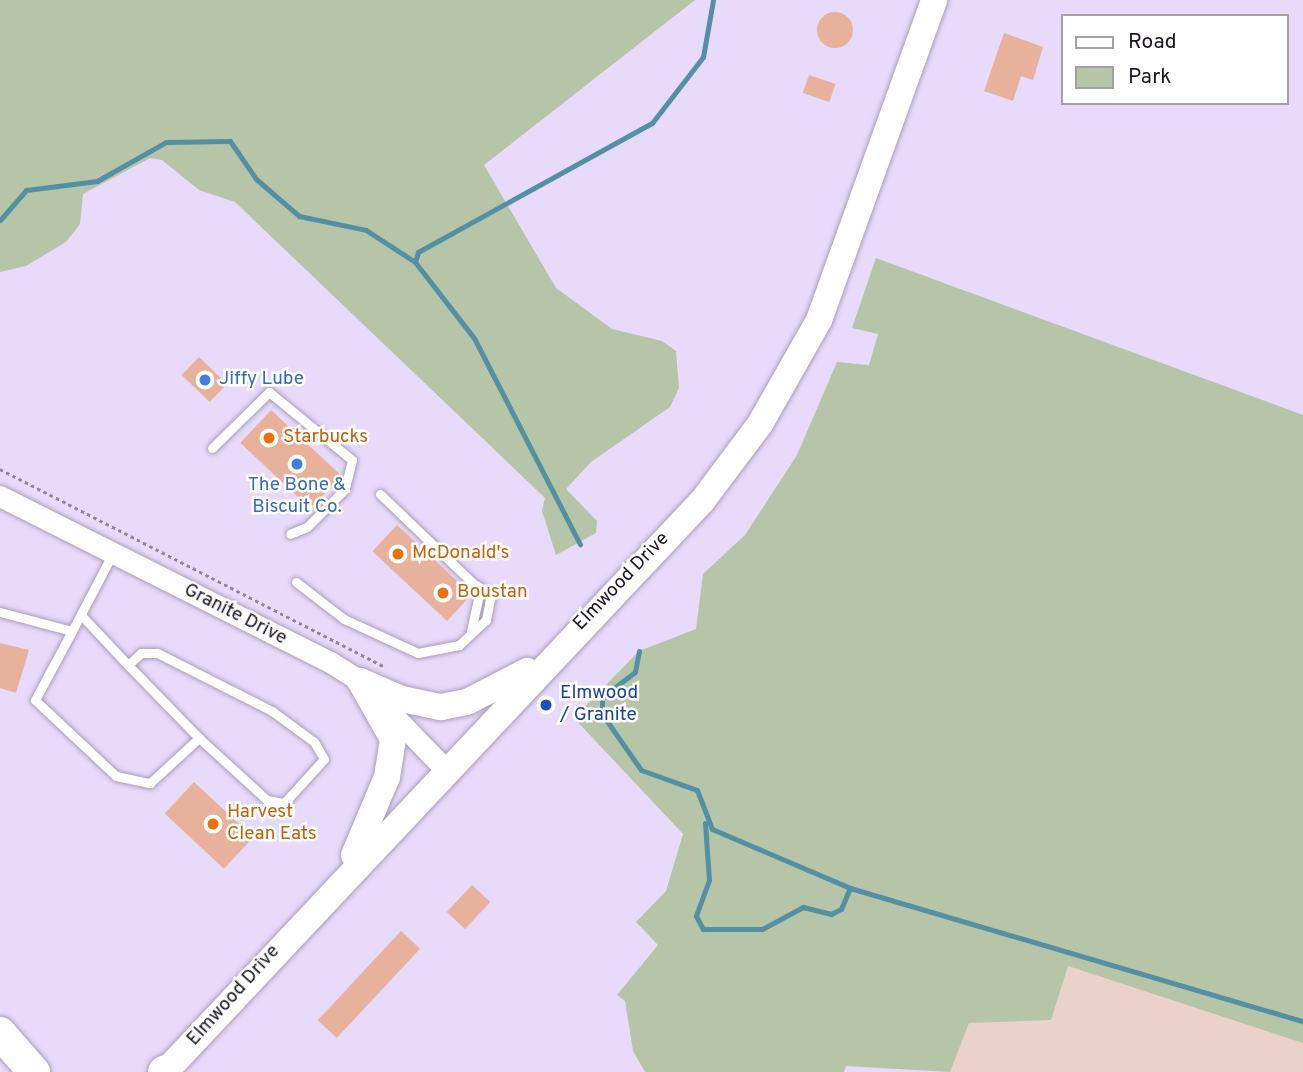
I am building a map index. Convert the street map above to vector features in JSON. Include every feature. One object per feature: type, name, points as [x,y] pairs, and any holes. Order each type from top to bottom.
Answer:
[{"type":"highway","points":[[0,1033],[34,1072]]},
{"type":"main road","name":"Elmwood Drive","points":[[165,1072],[444,768],[703,500],[760,424],[819,320],[934,0]]},
{"type":"main road","points":[[360,681],[402,699],[445,706],[545,662]]},
{"type":"main road","points":[[344,875],[380,798],[392,748],[389,724],[360,681]]},
{"type":"street","name":"Granite Drive","points":[[0,496],[360,681],[444,768]]},
{"type":"lane","points":[[212,448],[269,392],[352,460],[345,489],[307,527],[290,534]]},
{"type":"lane","points":[[296,582],[344,619],[410,651],[445,651],[469,635],[482,596],[477,585],[380,494]]},
{"type":"lane","points":[[113,553],[35,700],[116,776],[150,783],[199,738]]},
{"type":"lane","points":[[0,612],[72,631]]},
{"type":"lane","points":[[81,615],[128,665],[199,738],[275,804],[293,797],[324,759],[314,742],[272,711],[157,653],[141,653],[128,665]]},
{"type":"path","points":[[0,469],[393,671]]},
{"type":"shaded area","points":[[1004,929],[1303,1002],[1303,1072],[950,1072]]},
{"type":"green space","points":[[0,0],[695,0],[484,165],[556,288],[612,329],[662,341],[676,351],[679,388],[670,407],[591,462],[566,489],[597,521],[596,533],[556,555],[542,511],[545,498],[235,202],[199,190],[162,160],[150,158],[83,194],[80,224],[66,242],[26,266],[0,272]]},
{"type":"green space","points":[[876,258],[1303,415],[1303,1043],[1068,966],[1051,1020],[969,1023],[950,1072],[846,1066],[844,1072],[645,1072],[633,1051],[625,1001],[617,995],[658,945],[636,922],[666,891],[683,834],[574,718],[639,651],[696,629],[703,574],[745,535],[797,455],[837,362],[869,365],[878,334],[852,328]]},
{"type":"building","points":[[835,12],[848,17],[853,30],[848,43],[835,48],[822,43],[817,30],[822,17]]},
{"type":"building","points":[[1004,33],[1043,47],[1033,80],[1021,76],[1013,101],[984,91]]},
{"type":"building","points":[[809,75],[835,84],[829,102],[803,93]]},
{"type":"building","name":"Jiffy Lube","points":[[199,357],[227,384],[210,402],[182,375]]},
{"type":"building","points":[[271,410],[341,475],[311,508],[240,443]]},
{"type":"building","points":[[397,525],[472,595],[447,621],[372,551]]},
{"type":"building","points":[[0,643],[29,650],[16,693],[0,688]]},
{"type":"building","points":[[194,782],[253,837],[224,869],[165,813]]},
{"type":"building","points":[[472,885],[490,902],[465,929],[447,912]]},
{"type":"building","points":[[401,931],[420,949],[337,1038],[318,1020]]},
{"type":"waterway","points":[[415,262],[418,252],[652,123],[703,57],[713,0]]},
{"type":"waterway","points":[[0,220],[26,190],[97,181],[166,142],[230,141],[256,179],[299,216],[366,230],[415,262],[474,338],[580,544]]},
{"type":"waterway","points":[[639,651],[635,672],[602,697],[602,714],[641,770],[697,790],[712,829],[850,888],[1303,1021]]},
{"type":"waterway","points":[[705,823],[709,880],[696,916],[703,929],[762,929],[803,907],[831,914],[841,909],[850,888]]},
{"type":"place","name":"Jiffy Lube","points":[[205,380]]},
{"type":"place","name":"Starbucks","points":[[269,438]]},
{"type":"place","name":"The Bone & Biscuit Co.","points":[[297,464]]},
{"type":"place","name":"McDonald's","points":[[398,554]]},
{"type":"place","name":"Boustan","points":[[443,593]]},
{"type":"place","name":"Elmwood / Granite","points":[[546,705]]},
{"type":"place","name":"Harvest Clean Eats","points":[[213,824]]}]
